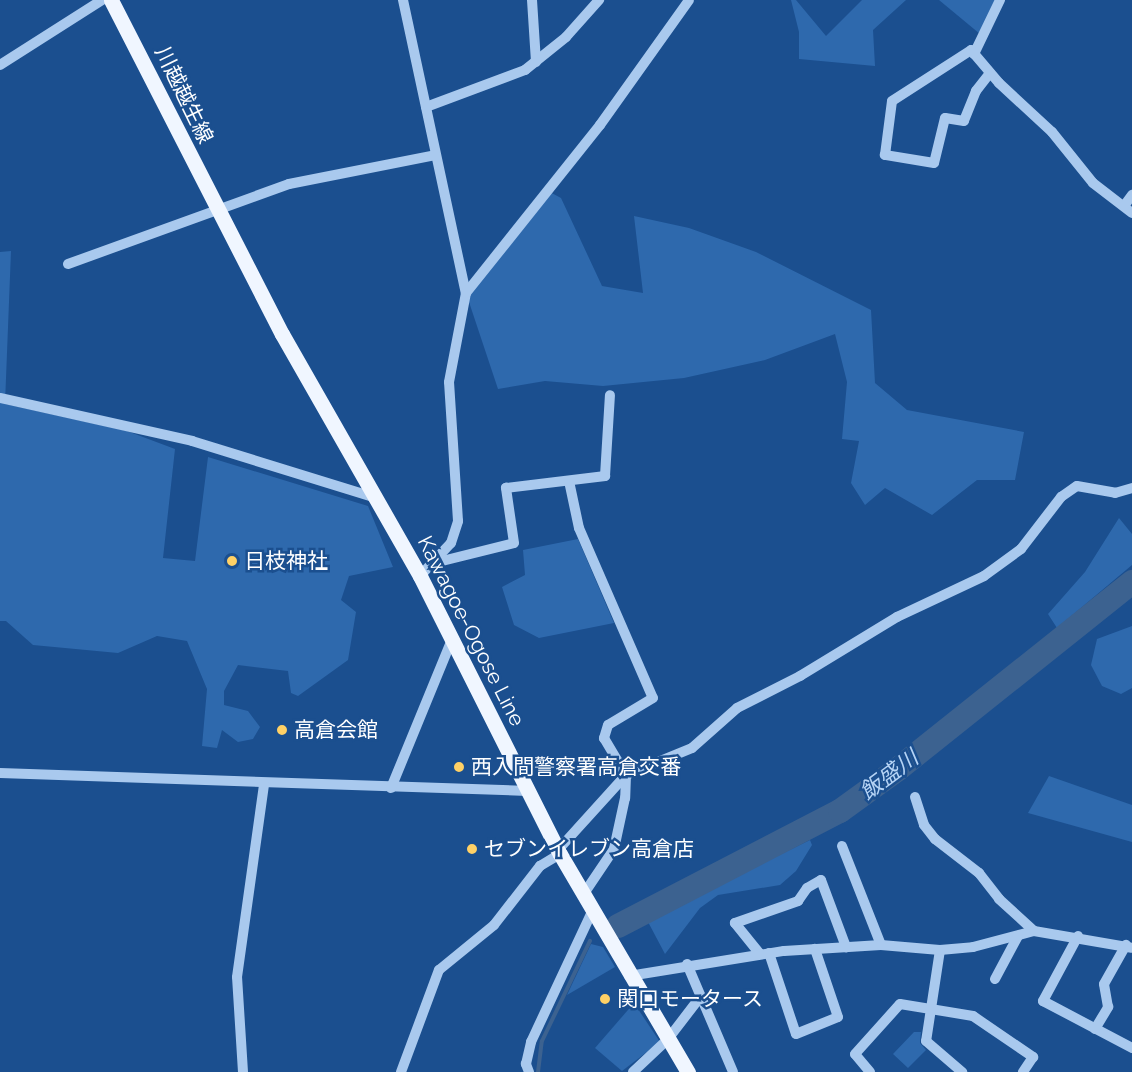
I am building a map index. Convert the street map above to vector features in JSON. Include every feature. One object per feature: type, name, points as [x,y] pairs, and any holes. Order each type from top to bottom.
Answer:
[{"type":"main road","name":"川越越生線","points":[[111,0],[218,209]]},
{"type":"main road","name":"Kawagoe-Ogose Line","points":[[218,209],[282,334],[420,576],[559,852],[629,976],[688,1072]]},
{"type":"street","points":[[0,65],[102,0]]},
{"type":"street","points":[[403,0],[466,293],[449,382],[458,521],[451,543],[420,576]]},
{"type":"street","points":[[532,0],[536,62]]},
{"type":"street","points":[[426,107],[504,80],[536,62],[566,37],[599,0]]},
{"type":"street","points":[[466,293],[600,125],[689,0]]},
{"type":"street","points":[[974,54],[1000,0]]},
{"type":"street","points":[[990,73],[976,91],[964,121],[945,118],[934,163],[885,155],[892,101],[971,50],[990,73],[1033,111],[1093,183],[1128,210],[1132,195]]},
{"type":"street","points":[[68,264],[156,235],[218,209],[289,184],[435,155]]},
{"type":"street","points":[[434,563],[514,543],[506,488],[605,476],[610,394]]},
{"type":"street","points":[[0,398],[192,441],[378,499]]},
{"type":"street","points":[[568,481],[579,528],[653,699],[608,725],[604,738],[626,776],[614,849],[583,896]]},
{"type":"street","points":[[401,1072],[439,970],[494,925],[540,866],[559,852],[626,776],[692,748],[737,708],[800,676],[897,617],[984,576],[1022,549],[1060,497],[1077,486],[1115,493],[1132,488]]},
{"type":"street","points":[[391,788],[452,639]]},
{"type":"street","points":[[0,772],[264,784],[528,791]]},
{"type":"street","points":[[243,1072],[237,977],[255,870],[264,784]]},
{"type":"street","points":[[915,797],[924,825],[935,839],[979,873],[999,899],[1034,931]]},
{"type":"street","points":[[842,846],[881,945]]},
{"type":"street","points":[[815,949],[838,1017],[796,1034],[764,953],[735,923],[798,901],[807,888],[821,880],[846,947]]},
{"type":"street","points":[[529,1072],[526,1064],[531,1042],[592,912]]},
{"type":"street","points":[[629,976],[687,964],[764,953],[881,945],[940,950],[1034,931],[1078,936],[1129,946],[1104,984],[1108,1007],[1095,1029]]},
{"type":"street","points":[[995,979],[1018,936]]},
{"type":"street","points":[[1078,936],[1043,1000],[1132,1048]]},
{"type":"street","points":[[940,950],[926,1041],[962,1072]]},
{"type":"street","points":[[687,964],[733,1072]]},
{"type":"street","points":[[633,1072],[668,1039],[701,996]]},
{"type":"street","points":[[870,1072],[855,1054],[900,1004],[973,1016],[1033,1057],[1023,1072]]},
{"type":"street","points":[[942,1072],[952,1064]]},
{"type":"shaded area","points":[[791,0],[796,0],[826,36],[862,0],[906,0],[873,30],[875,66],[799,59],[799,32]]},
{"type":"shaded area","points":[[939,0],[997,0],[980,34]]},
{"type":"shaded area","points":[[548,191],[561,198],[602,286],[643,293],[634,216],[689,228],[756,252],[871,310],[875,383],[907,410],[1024,432],[1015,480],[977,480],[932,515],[885,488],[865,505],[851,483],[859,441],[842,439],[847,382],[835,334],[765,360],[684,378],[603,386],[545,381],[498,389],[466,293]]},
{"type":"shaded area","points":[[11,251],[5,404],[127,431],[175,449],[163,558],[195,561],[208,457],[368,506],[393,567],[349,576],[341,600],[356,612],[348,660],[298,696],[291,693],[288,671],[238,665],[224,691],[224,705],[248,711],[260,727],[253,739],[238,742],[222,730],[217,748],[202,746],[207,689],[187,641],[157,636],[118,653],[33,645],[6,621],[0,621],[0,252]]},
{"type":"shaded area","points":[[1119,518],[1132,534],[1132,565],[1057,628],[1048,614],[1085,572]]},
{"type":"shaded area","points":[[578,539],[614,623],[539,638],[514,625],[502,587],[525,575],[523,550]]},
{"type":"shaded area","points":[[1132,626],[1132,688],[1121,694],[1102,686],[1091,665],[1097,639]]},
{"type":"shaded area","points":[[1049,776],[1132,805],[1132,842],[1028,813]]},
{"type":"shaded area","points":[[810,840],[812,845],[796,871],[780,885],[718,895],[700,908],[665,954],[647,920]]},
{"type":"shaded area","points":[[591,944],[603,947],[615,967],[567,995]]},
{"type":"shaded area","points":[[634,1003],[660,1042],[622,1071],[595,1048]]},
{"type":"shaded area","points":[[914,1032],[921,1032],[920,1043],[926,1050],[908,1068],[893,1054]]},
{"type":"waterway","name":"飯盛川","points":[[618,926],[840,811],[898,769],[1132,582]]},
{"type":"waterway","name":"飯盛川","points":[[538,1072],[542,1041],[590,941]]},
{"type":"place","name":"日枝神社","points":[[232,561]]},
{"type":"place","name":"高倉会館","points":[[282,730]]},
{"type":"place","name":"西入間警察署高倉交番","points":[[459,767]]},
{"type":"place","name":"セブンイレブン高倉店","points":[[472,849]]},
{"type":"place","name":"関口モータース","points":[[605,999]]}]
